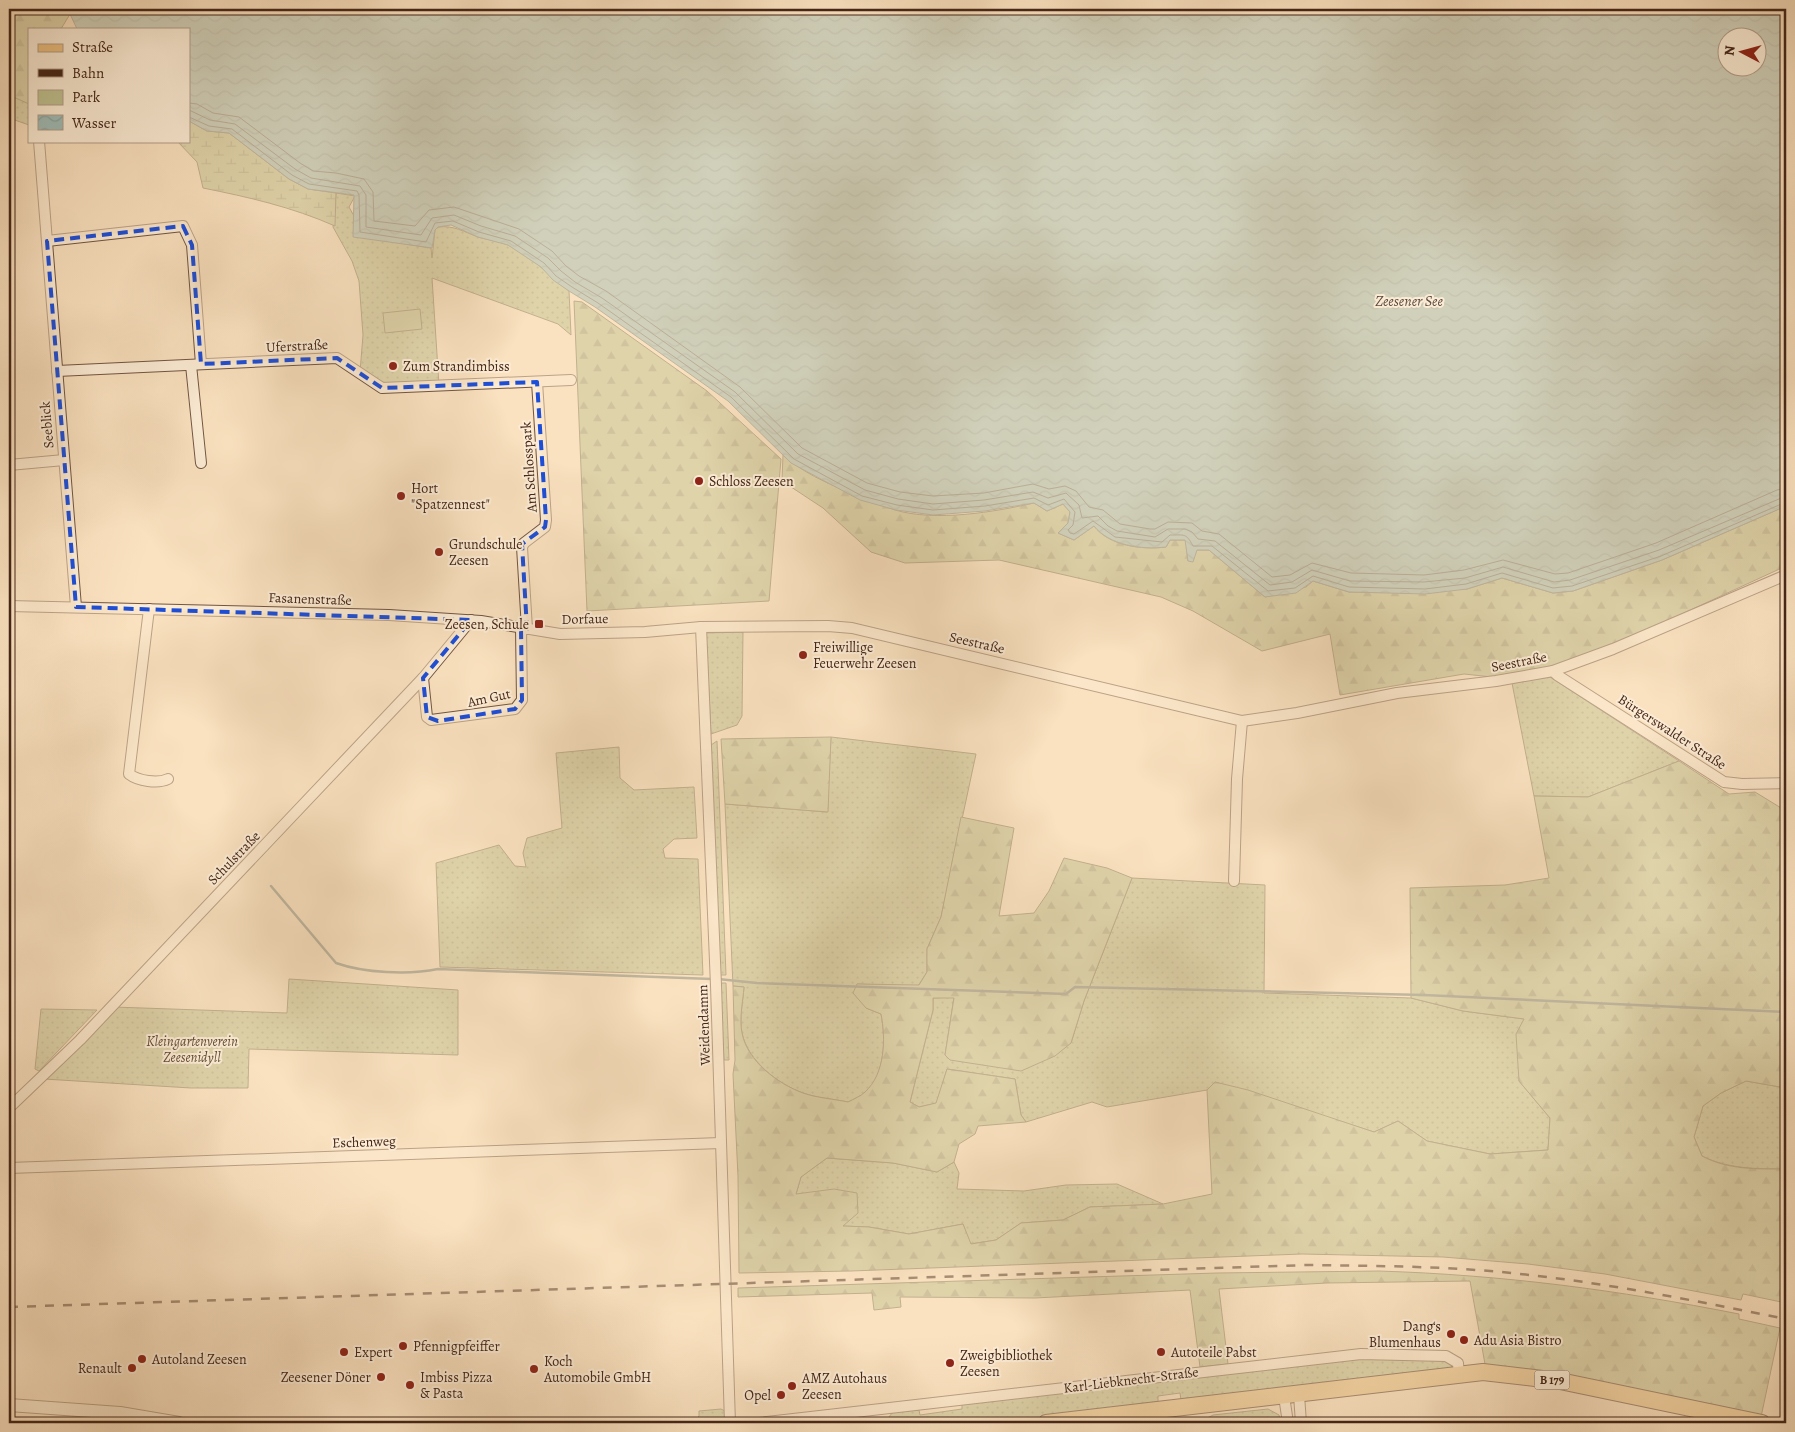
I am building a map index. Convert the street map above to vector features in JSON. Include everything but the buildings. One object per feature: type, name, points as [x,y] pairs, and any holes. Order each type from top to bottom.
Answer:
[{"type":"main road","name":"B 179","points":[[1046,1423],[1291,1396],[1483,1372],[1560,1381],[1762,1423]]},
{"type":"street","name":"Seeblick","points":[[39,142],[76,607]]},
{"type":"street","points":[[47,241],[183,226],[192,245],[201,463]]},
{"type":"street","name":"Uferstraße","points":[[57,371],[337,358],[382,388],[571,380]]},
{"type":"street","name":"Am Schlosspark","points":[[524,629],[522,547],[524,543],[545,527],[546,520],[536,382]]},
{"type":"street","points":[[9,465],[64,460]]},
{"type":"street","name":"Seestraße","points":[[701,627],[828,626],[852,628],[1242,722],[1397,693],[1496,681],[1553,670],[1613,649],[1786,575]]},
{"type":"street","name":"Fasanenstraße","points":[[9,606],[300,612],[470,620]]},
{"type":"street","points":[[149,609],[129,774],[135,778],[153,781],[162,782],[168,779]]},
{"type":"street","name":"Dorfaue","points":[[470,620],[551,633],[701,627]]},
{"type":"street","name":"Schulstraße","points":[[9,1108],[80,1040],[424,678],[470,620]]},
{"type":"street","name":"Weidendamm","points":[[701,627],[716,980],[730,1423]]},
{"type":"street","name":"Am Gut","points":[[424,678],[426,717],[431,720],[515,709],[522,700],[524,629]]},
{"type":"street","name":"Bürgerswalder Straße","points":[[1553,670],[1557,675],[1724,782],[1742,784],[1786,783]]},
{"type":"street","points":[[1234,881],[1237,779],[1242,722]]},
{"type":"street","name":"Eschenweg","points":[[9,1168],[721,1143]]},
{"type":"street","name":"Karl-Liebknecht-Straße","points":[[759,1423],[1361,1354],[1446,1356],[1458,1363],[1460,1376]]},
{"type":"street","points":[[1288,1423],[1291,1396]]},
{"type":"street","points":[[1291,1396],[1301,1423]]},
{"type":"street","points":[[9,1405],[120,1413],[179,1423]]},
{"type":"highlighted area","points":[[183,226],[192,245],[201,364],[337,358],[382,388],[537,382],[546,520],[545,527],[522,544],[527,629],[521,628],[522,700],[515,709],[438,721],[427,717],[423,678],[471,620],[76,607],[47,241]]},
{"type":"green space","points":[[9,9],[28,62],[28,125],[9,118]]},
{"type":"green space","points":[[9,9],[51,9],[70,14],[62,28],[28,28],[28,104],[9,95]]},
{"type":"green space","points":[[190,122],[207,131],[229,133],[289,179],[308,189],[336,193],[335,226],[303,213],[270,203],[203,188],[197,162],[178,142],[190,142]]},
{"type":"green space","points":[[336,193],[355,196],[349,207],[354,216],[354,236],[431,248],[432,258],[435,230],[438,227],[449,227],[517,249],[569,291],[571,335],[558,324],[432,278],[439,385],[382,388],[360,372],[363,335],[359,281],[352,261],[333,227]]},
{"type":"green space","points":[[574,301],[582,302],[707,391],[781,459],[769,601],[587,611]]},
{"type":"green space","points":[[420,309],[422,329],[385,333],[383,313]]},
{"type":"green space","points":[[783,455],[806,472],[832,485],[883,506],[911,514],[965,514],[1001,510],[1034,503],[1047,511],[1063,504],[1070,512],[1068,523],[1058,533],[1074,540],[1094,526],[1108,538],[1137,547],[1166,547],[1170,540],[1186,540],[1188,561],[1197,550],[1209,550],[1265,597],[1306,587],[1313,581],[1349,592],[1386,592],[1467,589],[1502,578],[1553,593],[1573,591],[1662,560],[1786,506],[1786,566],[1558,671],[1511,679],[1464,674],[1340,695],[1330,634],[1262,651],[1193,611],[1161,597],[999,560],[905,563],[871,552],[823,508],[782,481]]},
{"type":"green space","points":[[743,632],[742,716],[737,725],[711,734],[706,633]]},
{"type":"green space","points":[[1550,677],[1679,761],[1588,797],[1534,796],[1512,683]]},
{"type":"green space","points":[[831,737],[976,754],[941,917],[927,949],[927,972],[918,986],[857,984],[866,1008],[881,1014],[883,1045],[880,1066],[872,1085],[866,1092],[848,1102],[803,1093],[793,1089],[774,1077],[757,1062],[745,1043],[741,1028],[744,987],[733,986],[725,804],[827,812]]},
{"type":"green space","points":[[831,737],[828,812],[725,804],[721,739]]},
{"type":"green space","points":[[717,741],[726,975],[719,975],[711,745]]},
{"type":"green space","points":[[619,747],[620,778],[634,790],[694,787],[697,838],[674,839],[663,849],[665,858],[698,859],[703,975],[440,967],[436,863],[499,845],[515,866],[526,867],[523,853],[527,838],[562,828],[556,753]]},
{"type":"green space","points":[[1679,761],[1729,794],[1755,792],[1786,811],[1786,1088],[1746,1081],[1721,1093],[1703,1106],[1694,1137],[1702,1156],[1712,1161],[1743,1168],[1786,1169],[1786,1303],[1743,1294],[1741,1300],[1605,1274],[1528,1264],[1443,1257],[1302,1254],[851,1271],[739,1273],[738,1176],[733,1074],[735,1060],[733,986],[744,987],[741,1016],[742,1033],[750,1053],[765,1070],[793,1089],[814,1096],[848,1102],[863,1093],[872,1085],[880,1066],[883,1024],[881,1014],[866,1008],[853,993],[857,984],[919,985],[927,972],[927,949],[941,917],[961,817],[1014,828],[999,916],[1034,913],[1049,891],[1064,858],[1107,868],[1132,878],[1084,1001],[1071,1043],[1055,1056],[1021,1071],[950,1060],[945,1055],[954,998],[933,998],[933,1010],[910,1102],[919,1107],[936,1103],[947,1069],[1015,1079],[1021,1115],[1026,1122],[978,1126],[975,1134],[959,1144],[954,1162],[937,1172],[893,1163],[827,1158],[801,1177],[796,1194],[834,1189],[857,1193],[858,1213],[843,1226],[869,1227],[909,1234],[963,1224],[971,1244],[996,1240],[1021,1223],[1063,1220],[1090,1207],[1163,1204],[1212,1194],[1207,1090],[1215,1082],[1248,1090],[1374,1132],[1398,1121],[1427,1141],[1490,1154],[1548,1150],[1550,1118],[1519,1081],[1516,1034],[1524,1019],[1463,1011],[1411,998],[1410,888],[1505,885],[1549,878],[1534,796],[1588,797]]},
{"type":"green space","points":[[1132,878],[1265,885],[1264,993],[1411,998],[1463,1011],[1525,1019],[1519,1081],[1550,1118],[1548,1150],[1490,1154],[1427,1141],[1398,1121],[1374,1132],[1215,1082],[1207,1090],[1107,1107],[1092,1102],[1026,1122],[1021,1115],[1015,1079],[947,1069],[937,1103],[919,1107],[910,1102],[933,1010],[933,998],[954,997],[945,1055],[1071,1043],[1084,1001]]},
{"type":"green space","name":"Kleingartenverein Zeesenidyll","points":[[289,979],[458,990],[458,1055],[249,1049],[248,1088],[191,1088],[44,1079],[113,1007],[287,1013]]},
{"type":"green space","points":[[719,983],[726,983],[729,1060],[724,1060]]},
{"type":"green space","points":[[41,1009],[97,1010],[39,1071],[35,1069]]},
{"type":"green space","points":[[1746,1081],[1786,1088],[1786,1169],[1732,1166],[1702,1156],[1694,1137],[1703,1106],[1721,1093]]},
{"type":"green space","points":[[827,1158],[893,1163],[937,1172],[954,1162],[959,1173],[957,1189],[1024,1191],[1066,1185],[1117,1184],[1163,1204],[1090,1207],[1063,1220],[1021,1223],[996,1240],[970,1244],[963,1224],[909,1234],[869,1227],[842,1226],[796,1194],[801,1177]]},
{"type":"green space","points":[[1379,1271],[1516,1280],[1604,1291],[1739,1314],[1739,1319],[1780,1328],[1761,1417],[1485,1364],[1470,1281],[1327,1283],[1219,1289],[1228,1364],[1200,1367],[1190,1290],[1035,1298],[900,1297],[901,1307],[874,1310],[872,1293],[738,1297],[738,1288],[1217,1273]]},
{"type":"green space","points":[[1361,1357],[1438,1358],[1450,1362],[1452,1368],[1181,1400],[1180,1393],[1158,1396],[1158,1402],[1134,1409],[1007,1423],[888,1423],[888,1418],[893,1412],[919,1410],[920,1415],[962,1409],[962,1403]]},
{"type":"green space","points":[[721,1409],[725,1411],[726,1423],[693,1423],[699,1416],[699,1411]]},
{"type":"green space","points":[[1268,1409],[1279,1415],[1281,1423],[1198,1423],[1213,1415]]},
{"type":"water","name":"Zeesener See","points":[[72,9],[1786,9],[1786,506],[1662,560],[1573,591],[1553,593],[1502,578],[1467,589],[1425,594],[1349,592],[1313,581],[1296,593],[1265,597],[1209,550],[1197,550],[1193,562],[1188,561],[1185,540],[1170,540],[1166,547],[1146,548],[1117,542],[1108,538],[1094,526],[1074,540],[1058,533],[1068,523],[1070,512],[1063,504],[1047,511],[1034,503],[985,511],[933,515],[896,510],[860,500],[791,463],[728,401],[595,307],[553,280],[541,267],[508,245],[478,237],[451,225],[438,227],[435,230],[432,248],[353,237],[354,195],[308,189],[289,179],[229,133],[207,131],[190,122],[190,28],[77,28],[70,14]]},
{"type":"waterway","points":[[271,886],[336,963],[360,969],[387,972],[414,972],[438,969],[712,979]]},
{"type":"waterway","points":[[718,979],[757,983],[1066,994],[1075,987],[1424,995],[1786,1012]]},
{"type":"railway","points":[[9,1307],[1308,1265],[1453,1269],[1573,1280],[1786,1319]]},
{"type":"place","name":"Zum Strandimbiss","points":[[393,366]]},
{"type":"place","name":"Schloss Zeesen","points":[[699,481]]},
{"type":"place","name":"Hort \"Spatzennest\"","points":[[401,496]]},
{"type":"place","name":"Grundschule Zeesen","points":[[439,552]]},
{"type":"place","name":"Zeesen, Schule","points":[[539,624]]},
{"type":"place","name":"Freiwillige Feuerwehr Zeesen","points":[[803,655]]},
{"type":"place","name":"Dang‘s Blumenhaus","points":[[1451,1334]]},
{"type":"place","name":"Adu Asia Bistro","points":[[1464,1340]]},
{"type":"place","name":"Pfennigpfeiffer","points":[[403,1346]]},
{"type":"place","name":"Expert","points":[[344,1352]]},
{"type":"place","name":"Autoteile Pabst","points":[[1161,1352]]},
{"type":"place","name":"Autoland Zeesen","points":[[142,1359]]},
{"type":"place","name":"Zweigbibliothek Zeesen","points":[[950,1363]]},
{"type":"place","name":"Renault","points":[[132,1368]]},
{"type":"place","name":"Koch Automobile GmbH","points":[[534,1369]]},
{"type":"place","name":"Zeesener Döner","points":[[381,1377]]},
{"type":"place","name":"Imbiss Pizza & Pasta","points":[[410,1385]]},
{"type":"place","name":"AMZ Autohaus Zeesen","points":[[792,1386]]},
{"type":"place","name":"Opel","points":[[781,1395]]}]
